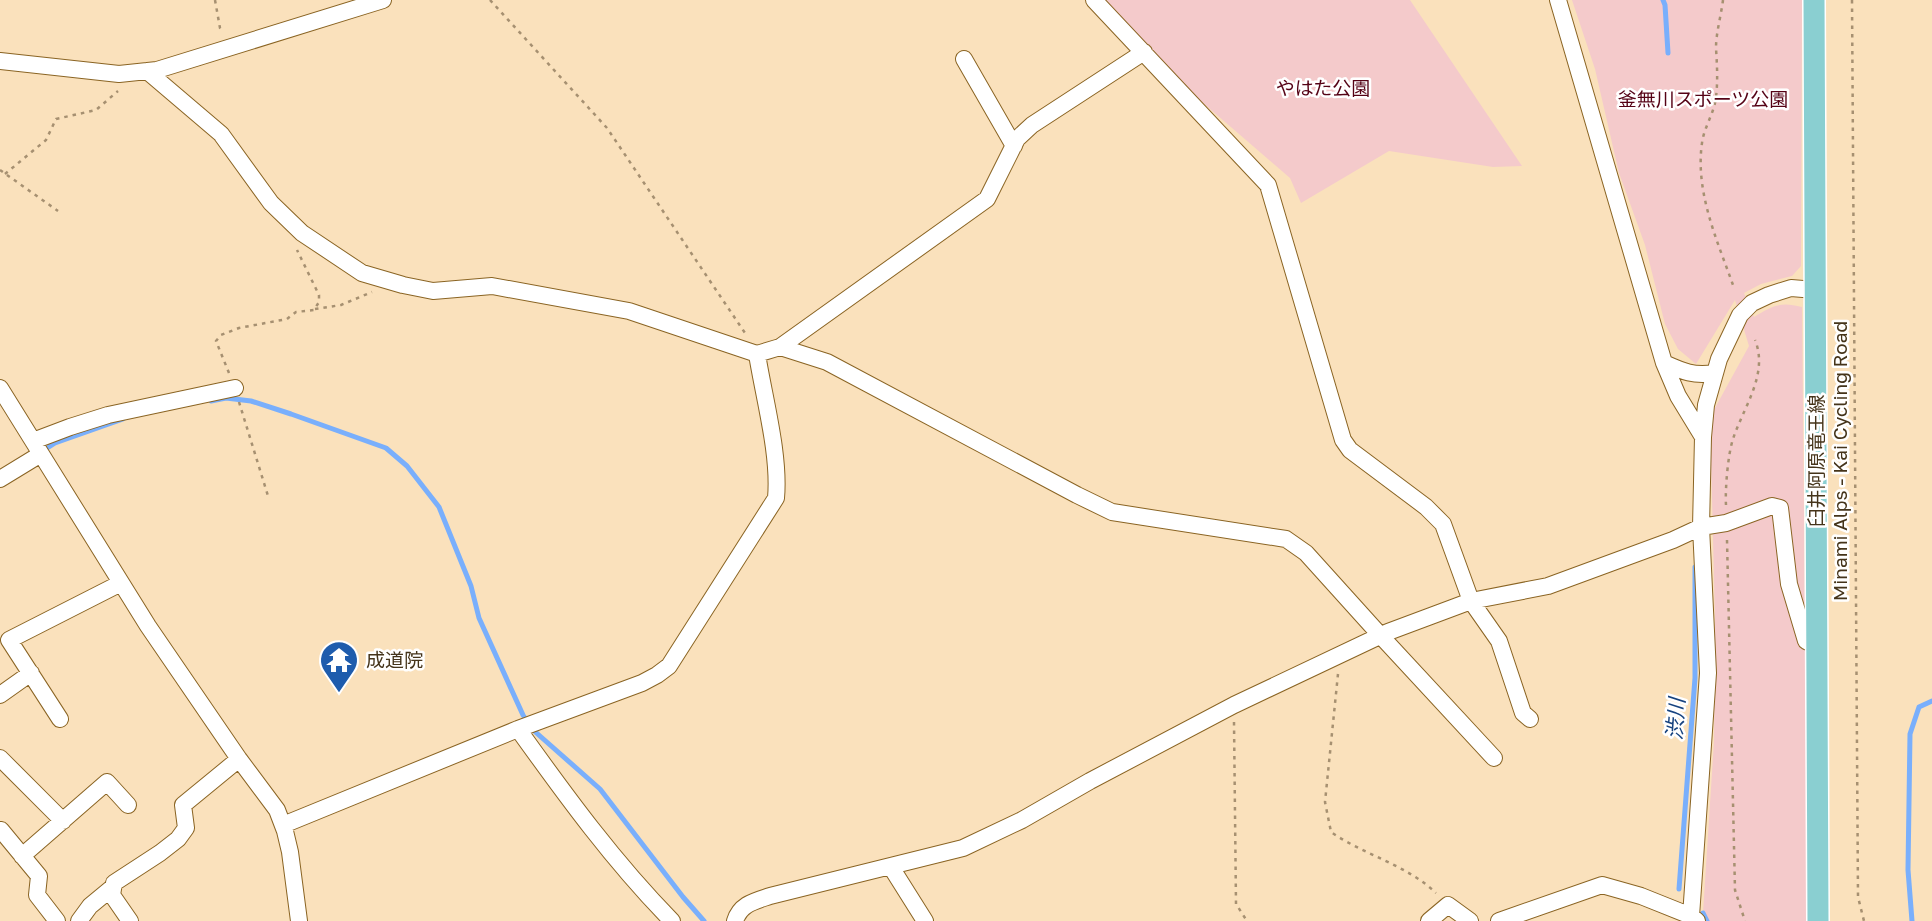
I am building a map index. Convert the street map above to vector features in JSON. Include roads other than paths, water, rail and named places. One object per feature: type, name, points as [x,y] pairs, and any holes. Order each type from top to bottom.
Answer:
[{"type":"main road","name":"臼井阿原竜王線","points":[[1814,0],[1818,921]]},
{"type":"street","points":[[0,61],[119,74],[157,70],[383,0]]},
{"type":"street","points":[[1094,0],[1268,185],[1343,440],[1350,450],[1426,507],[1443,524],[1471,601],[1499,641],[1523,713],[1531,719]]},
{"type":"street","points":[[1558,0],[1664,363],[1678,396],[1703,438]]},
{"type":"street","points":[[143,71],[221,134],[271,203],[300,230],[362,273],[433,291],[492,286],[629,311],[757,354],[780,347],[987,199],[1017,139],[1032,125],[1144,52]]},
{"type":"street","points":[[964,59],[1014,146]]},
{"type":"street","points":[[1499,921],[1602,884],[1641,896],[1694,919],[1708,673],[1701,527],[1706,405],[1730,333],[1740,315],[1752,303],[1769,295],[1791,288],[1815,289]]},
{"type":"street","points":[[780,347],[827,362],[1112,512],[1286,538],[1306,553],[1494,758]]},
{"type":"street","points":[[283,825],[518,729],[642,683],[668,666],[776,498],[776,463],[757,354]]},
{"type":"street","points":[[1664,363],[1688,374],[1715,373]]},
{"type":"street","points":[[0,388],[148,626],[277,810],[290,852],[299,921]]},
{"type":"street","points":[[0,480],[37,448],[70,427],[108,415],[235,388]]},
{"type":"street","points":[[735,921],[737,912],[743,906],[770,895],[963,848],[1023,820],[1090,781],[1234,705],[1380,635],[1471,601],[1548,586],[1701,527],[1726,523],[1772,506],[1780,508],[1789,584],[1806,641],[1817,646]]},
{"type":"street","points":[[61,719],[9,640],[121,583]]},
{"type":"street","points":[[0,695],[31,673]]},
{"type":"street","points":[[518,729],[576,810],[639,888],[672,921]]},
{"type":"street","points":[[0,758],[63,821]]},
{"type":"street","points":[[130,921],[111,895],[114,883],[178,839],[186,828],[183,805],[239,758]]},
{"type":"street","points":[[22,856],[107,782],[128,805]]},
{"type":"street","points":[[1,830],[39,876],[37,895],[57,921]]},
{"type":"street","points":[[891,867],[925,921]]},
{"type":"street","points":[[79,921],[90,906],[113,887]]},
{"type":"street","points":[[1429,921],[1448,905],[1470,921]]},
{"type":"waterway","name":"渋川","points":[[1663,0],[1668,53]]},
{"type":"waterway","points":[[211,401],[226,398],[251,401],[291,414],[386,448],[407,466],[439,507],[471,586],[479,618],[532,729],[600,789],[704,921]]},
{"type":"waterway","points":[[41,452],[55,443],[123,419]]},
{"type":"waterway","name":"渋川","points":[[1679,889],[1695,678],[1695,567]]},
{"type":"waterway","points":[[1912,921],[1908,870],[1910,734],[1919,707],[1932,701]]},
{"type":"waterway","name":"渋川","points":[[1703,913],[1707,921]]},
{"type":"place","name":"成道院","points":[[339,694]]},
{"type":"park label","name":"やはた公園","points":[[1323,88]]},
{"type":"park label","name":"釜無川スポーツ公園","points":[[1703,99]]}]
